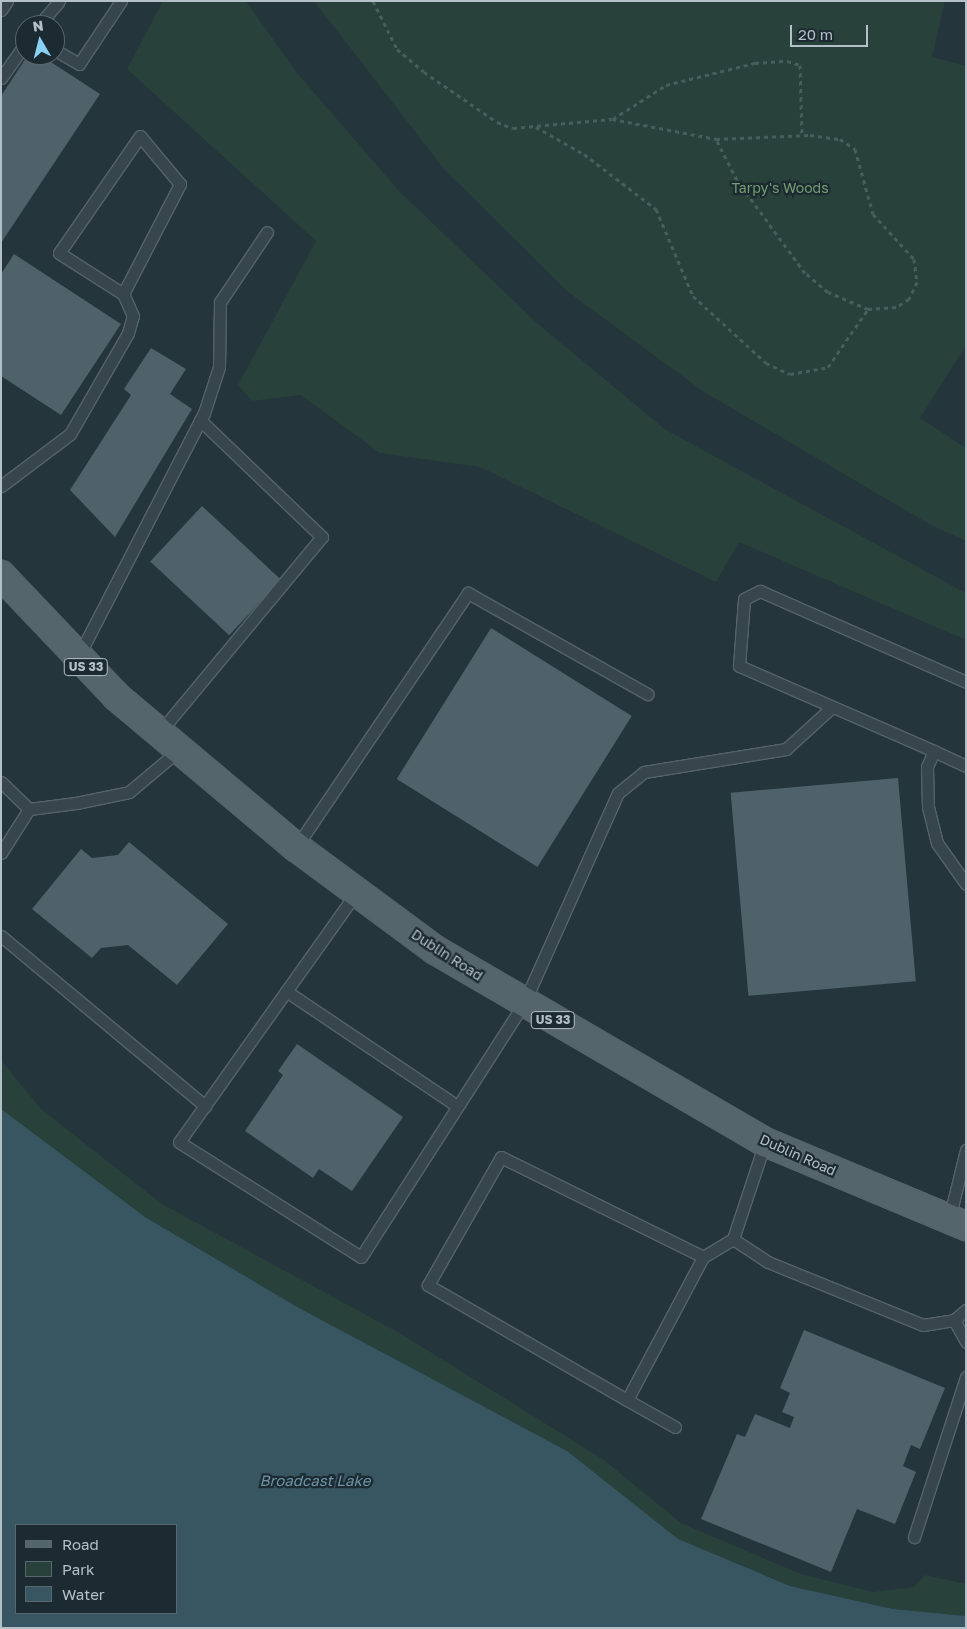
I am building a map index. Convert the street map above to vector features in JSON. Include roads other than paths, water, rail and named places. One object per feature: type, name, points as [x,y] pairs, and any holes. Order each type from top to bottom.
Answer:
[{"type":"main road","name":"Dublin Road","points":[[1,575],[77,658],[169,741],[296,847],[435,950],[765,1142],[957,1223]]},
{"type":"lane","points":[[1,10],[8,1]]},
{"type":"lane","points":[[47,15],[59,1]]},
{"type":"lane","points":[[65,56],[79,64],[121,1]]},
{"type":"lane","points":[[1,78],[15,58]]},
{"type":"lane","points":[[1,486],[70,434],[128,332],[133,316],[123,294],[59,252],[140,136],[180,184],[123,294]]},
{"type":"lane","points":[[77,658],[200,420],[219,367],[220,302],[267,232]]},
{"type":"lane","points":[[1,853],[29,809],[129,792],[322,537],[200,420]]},
{"type":"lane","points":[[966,682],[760,590],[744,599],[739,666],[966,766]]},
{"type":"lane","points":[[296,847],[468,594],[647,694]]},
{"type":"lane","points":[[356,893],[179,1142],[361,1257],[524,1003],[618,793],[644,772],[786,749],[832,706]]},
{"type":"lane","points":[[934,751],[927,767],[928,807],[937,843],[966,884]]},
{"type":"lane","points":[[1,782],[29,809]]},
{"type":"lane","points":[[1,936],[205,1106]]},
{"type":"lane","points":[[286,991],[457,1106]]},
{"type":"lane","points":[[627,1400],[703,1257],[733,1239],[765,1142]]},
{"type":"lane","points":[[957,1223],[966,1150]]},
{"type":"lane","points":[[675,1427],[428,1285],[501,1157],[703,1257]]},
{"type":"lane","points":[[733,1239],[768,1262],[923,1326],[954,1320],[966,1310]]},
{"type":"lane","points":[[954,1320],[966,1342]]},
{"type":"lane","points":[[914,1536],[966,1376]]},
{"type":"water","name":"Broadcast Lake","points":[[1,1109],[145,1217],[299,1308],[567,1451],[678,1539],[790,1586],[893,1609],[966,1616],[966,1628],[1,1628]]},
{"type":"park label","name":"Tarpy's Woods","points":[[780,188]]}]
